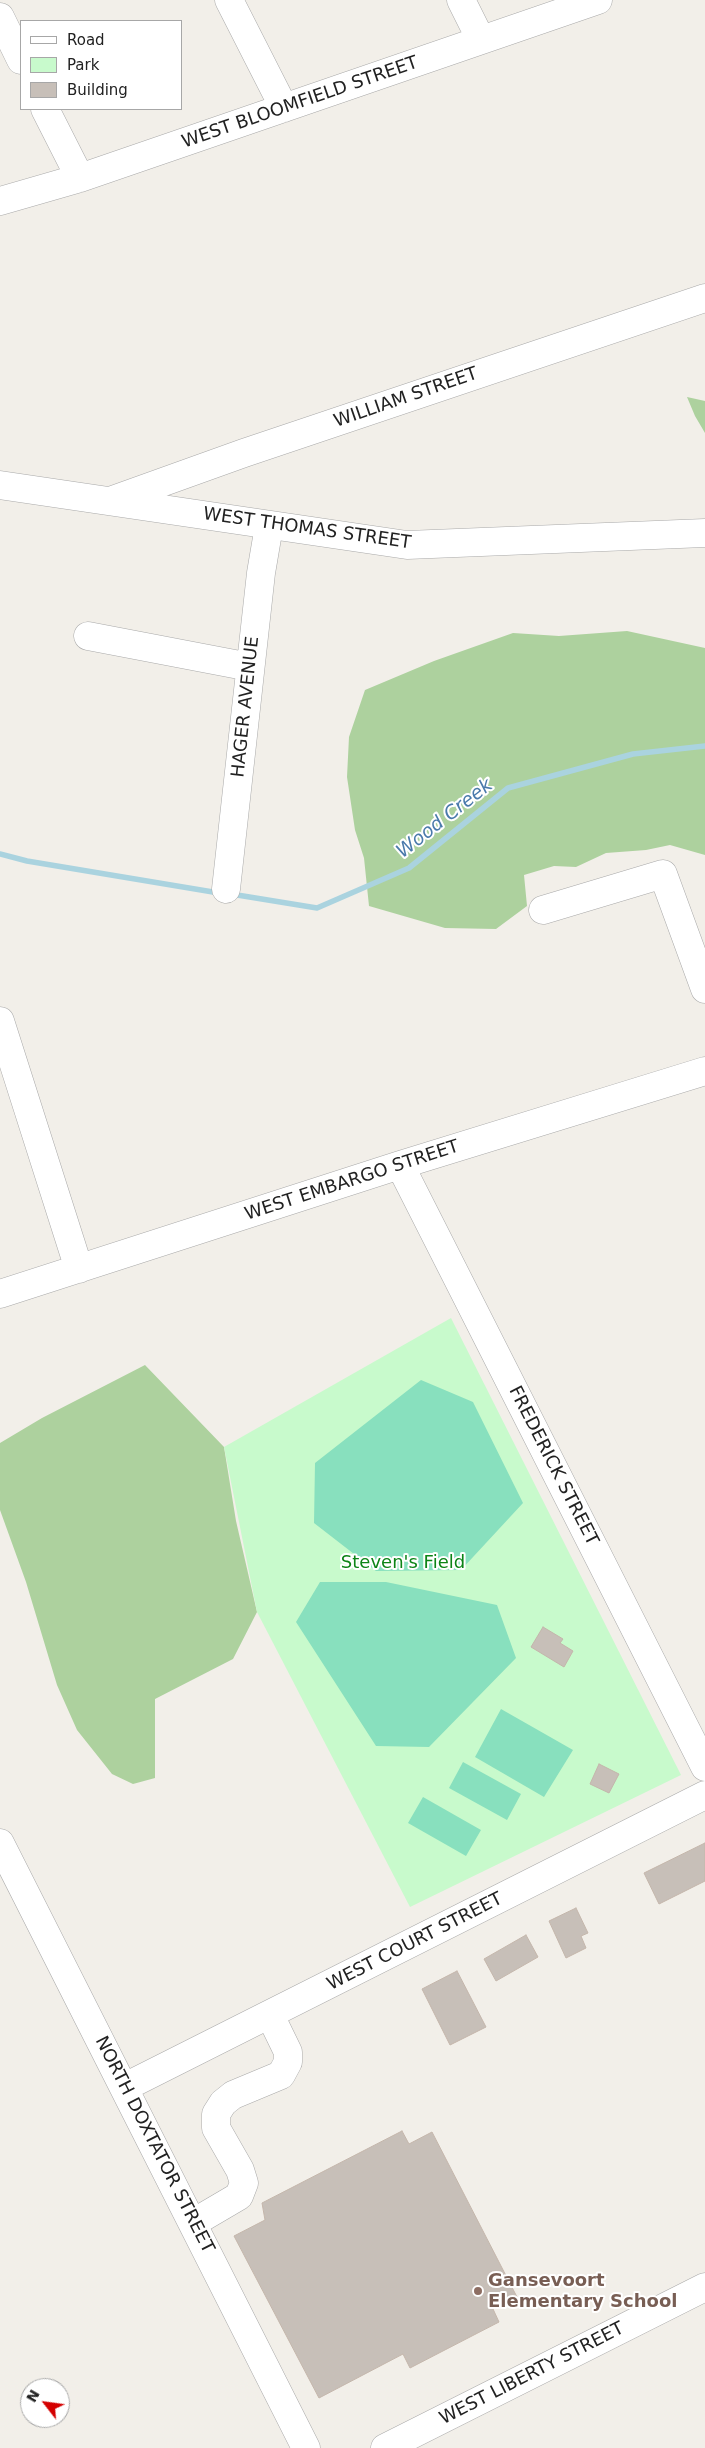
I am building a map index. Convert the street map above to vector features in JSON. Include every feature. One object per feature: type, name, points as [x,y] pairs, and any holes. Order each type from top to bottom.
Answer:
[{"type":"street","points":[[229,0],[284,108]]},
{"type":"street","points":[[461,0],[481,40]]},
{"type":"street","name":"WEST BLOOMFIELD STREET","points":[[0,202],[80,178],[598,0]]},
{"type":"street","points":[[0,17],[20,58]]},
{"type":"street","points":[[46,110],[80,178]]},
{"type":"street","name":"WILLIAM STREET","points":[[108,501],[705,298]]},
{"type":"street","name":"WEST THOMAS STREET","points":[[0,485],[407,545],[705,533]]},
{"type":"street","name":"HAGER AVENUE","points":[[226,889],[250,667],[268,526]]},
{"type":"street","points":[[88,636],[250,667]]},
{"type":"street","points":[[543,910],[662,874],[701,977]]},
{"type":"street","points":[[0,1022],[79,1269]]},
{"type":"street","name":"WEST EMBARGO STREET","points":[[0,1294],[400,1165],[705,1071]]},
{"type":"street","name":"FREDERICK STREET","points":[[400,1165],[705,1767]]},
{"type":"street","name":"WEST COURT STREET","points":[[125,2087],[705,1795]]},
{"type":"street","name":"NORTH DOXTATOR STREET","points":[[0,1843],[306,2448]]},
{"type":"street","points":[[193,2223],[238,2196],[244,2183],[240,2170],[216,2128],[216,2114],[223,2103],[233,2096],[281,2075],[288,2062],[288,2052],[270,2014]]},
{"type":"street","name":"WEST LIBERTY STREET","points":[[385,2448],[705,2287]]},
{"type":"green space","points":[[687,397],[705,401],[705,433],[695,416]]},
{"type":"green space","points":[[627,631],[705,648],[705,855],[670,845],[646,850],[606,853],[576,867],[554,866],[524,875],[527,906],[496,929],[445,928],[369,906],[364,858],[355,830],[347,777],[349,737],[365,690],[434,661],[513,633],[559,636]]},
{"type":"green space","name":"Steven's Field","points":[[451,1318],[681,1775],[410,1907],[257,1612],[224,1447]]},
{"type":"green space","points":[[145,1365],[224,1447],[236,1521],[257,1612],[233,1659],[155,1699],[155,1778],[133,1784],[112,1774],[77,1730],[57,1685],[26,1582],[0,1510],[0,1443],[42,1418]]},
{"type":"green space","points":[[421,1380],[473,1402],[523,1503],[461,1570],[376,1571],[314,1523],[315,1463]]},
{"type":"green space","points":[[320,1582],[386,1582],[497,1605],[516,1658],[429,1747],[376,1746],[296,1622]]},
{"type":"green space","points":[[501,1709],[573,1750],[544,1797],[475,1757]]},
{"type":"green space","points":[[463,1762],[521,1794],[507,1820],[449,1788]]},
{"type":"green space","points":[[423,1797],[481,1830],[466,1856],[408,1823]]},
{"type":"building","points":[[543,1627],[563,1639],[560,1643],[573,1651],[564,1667],[531,1647]]},
{"type":"building","points":[[599,1764],[619,1774],[609,1793],[590,1784]]},
{"type":"building","points":[[705,1843],[705,1881],[659,1904],[644,1873]]},
{"type":"building","points":[[576,1908],[588,1933],[581,1936],[586,1948],[566,1958],[549,1921]]},
{"type":"building","points":[[526,1935],[538,1957],[496,1981],[484,1959]]},
{"type":"building","points":[[457,1971],[486,2027],[450,2045],[422,1989]]},
{"type":"building","points":[[402,2131],[409,2144],[432,2132],[517,2297],[493,2309],[499,2322],[410,2368],[403,2354],[319,2398],[234,2236],[265,2220],[262,2203]]},
{"type":"waterway","name":"Wood Creek","points":[[231,894],[317,908],[409,868],[508,788],[633,754],[705,746]]},
{"type":"waterway","name":"Wood Creek","points":[[0,854],[27,861],[219,893]]},
{"type":"place","name":"Gansevoort Elementary School","points":[[478,2291]]}]
